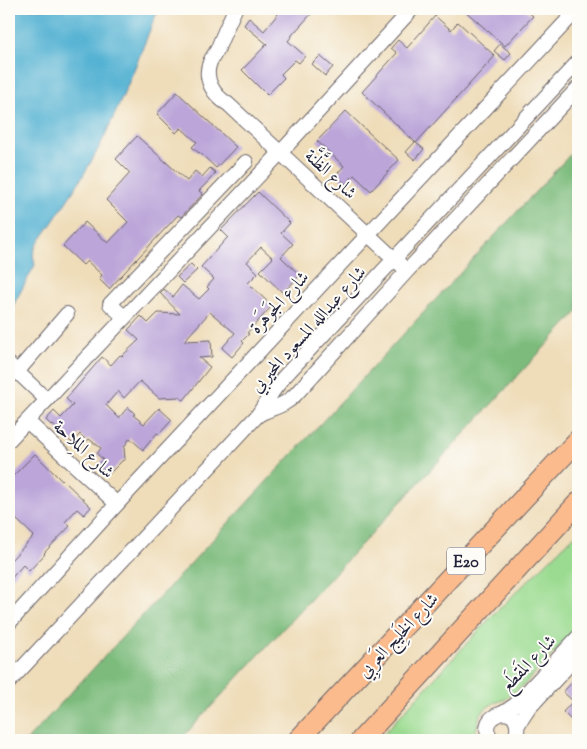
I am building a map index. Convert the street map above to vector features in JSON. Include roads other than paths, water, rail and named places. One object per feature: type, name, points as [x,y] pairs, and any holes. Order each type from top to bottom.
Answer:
[{"type":"highway","name":"شارع الخَلِيج العَربِي","points":[[298,740],[578,440]]},
{"type":"highway","name":"E20","points":[[362,740],[578,503]]},
{"type":"street","name":"شارع الظَّنَّة","points":[[235,9],[216,52],[215,79],[228,104],[407,271]]},
{"type":"street","points":[[9,440],[281,152],[412,9]]},
{"type":"street","name":"شارع الجَوهَرة","points":[[9,623],[117,504],[578,10]]},
{"type":"street","name":"شارع عبدالله المسعود المحيربي","points":[[258,415],[288,373],[578,62]]},
{"type":"street","name":"شارع عبدالله المسعود المحيربي","points":[[258,415],[288,402],[300,391],[407,271],[578,88]]},
{"type":"street","points":[[124,317],[110,304],[246,162]]},
{"type":"street","points":[[181,229],[196,242]]},
{"type":"street","points":[[47,400],[13,368],[67,314]]},
{"type":"street","points":[[288,373],[284,391],[290,394],[300,391]]},
{"type":"street","points":[[9,682],[258,415]]},
{"type":"street","name":"شارع المِلاحة","points":[[27,421],[117,504]]},
{"type":"street","name":"شارع المَقطَع","points":[[488,737],[488,724],[491,718],[496,714],[509,710],[578,637]]},
{"type":"street","name":"شارع المَقطَع","points":[[517,735],[529,708],[578,655]]},
{"type":"street","points":[[503,713],[512,717],[517,735]]},
{"type":"water","points":[[9,9],[160,9],[104,136],[75,189],[36,246],[33,254],[35,265],[9,313]]}]
